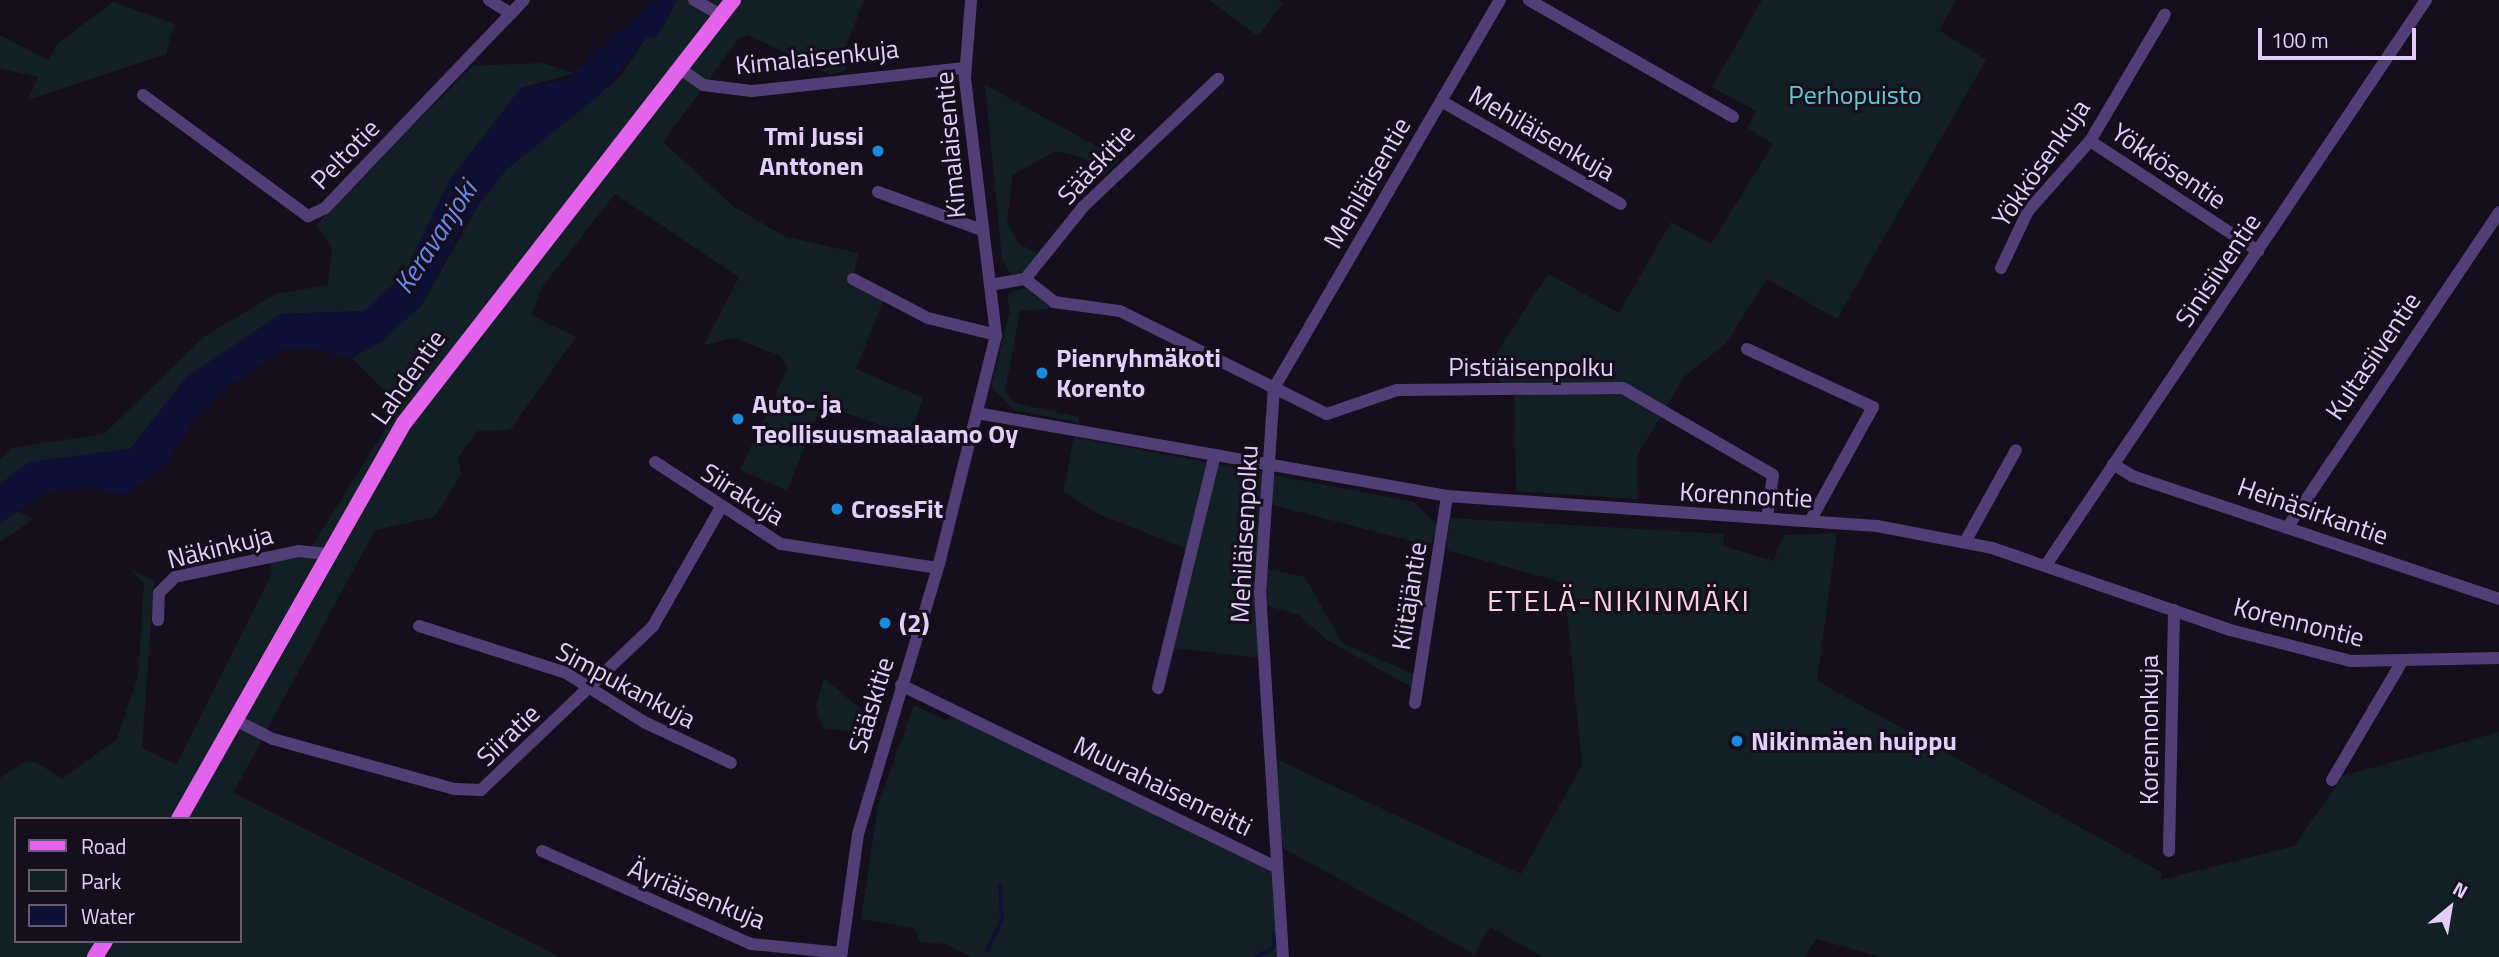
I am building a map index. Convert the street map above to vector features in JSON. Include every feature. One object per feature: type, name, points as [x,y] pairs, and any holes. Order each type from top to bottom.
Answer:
[{"type":"main road","name":"Lahdentie","points":[[180,817],[324,554],[454,353],[733,0]]},
{"type":"street","points":[[489,0],[511,14]]},
{"type":"street","name":"Peltotie","points":[[143,95],[308,216],[325,208],[524,0]]},
{"type":"street","points":[[694,0],[721,15]]},
{"type":"street","name":"Kimalaisentie","points":[[971,0],[965,68],[979,229],[990,285]]},
{"type":"street","name":"Mehiläisentie","points":[[1275,388],[1500,0]]},
{"type":"street","points":[[1529,0],[1733,117]]},
{"type":"street","name":"Sinisiiventie","points":[[2046,565],[2426,0]]},
{"type":"street","name":"Yökkösenkuja","points":[[2001,268],[2042,191],[2090,141],[2165,14]]},
{"type":"street","name":"Kimalaisenkuja","points":[[679,68],[723,90],[965,68]]},
{"type":"street","name":"Sääskitie","points":[[1025,279],[1084,206],[1218,79]]},
{"type":"street","name":"Mehiläisenkuja","points":[[1441,101],[1622,204]]},
{"type":"street","name":"Yökkösentie","points":[[2090,141],[2258,251]]},
{"type":"street","points":[[878,192],[979,229]]},
{"type":"street","name":"Kultasiiventie","points":[[2287,528],[2499,212]]},
{"type":"street","points":[[853,279],[928,318],[996,335]]},
{"type":"street","points":[[990,285],[1025,279],[1054,302],[1120,311],[1275,388]]},
{"type":"street","name":"Sääskitie","points":[[842,955],[858,834],[937,568],[996,335],[990,285]]},
{"type":"street","points":[[1747,349],[1873,407],[1810,521]]},
{"type":"street","name":"Mehiläisenpolku","points":[[1275,388],[1260,593],[1276,867]]},
{"type":"street","name":"Pistiäisenpolku","points":[[1275,388],[1327,414],[1397,390],[1623,388],[1773,475],[1767,518]]},
{"type":"street","name":"Korennontie","points":[[977,413],[1447,496],[1810,521],[1965,542],[2046,565],[2291,647],[2400,665],[2499,658]]},
{"type":"street","points":[[1965,542],[2016,450]]},
{"type":"street","points":[[1158,688],[1215,455]]},
{"type":"street","name":"Siirakuja","points":[[655,462],[720,509],[781,544],[937,568]]},
{"type":"street","name":"Heinäsirkantie","points":[[2113,464],[2132,476],[2499,599]]},
{"type":"street","name":"Kiitäjäntie","points":[[1415,703],[1447,496]]},
{"type":"street","name":"Siiratie","points":[[235,720],[273,739],[474,792],[498,778],[653,626],[720,509]]},
{"type":"street","name":"Näkinkuja","points":[[158,620],[159,593],[175,577],[298,551],[324,554]]},
{"type":"street","name":"Korennonkuja","points":[[2169,850],[2174,610]]},
{"type":"street","name":"Simpukankuja","points":[[419,626],[590,685],[643,722],[731,763]]},
{"type":"street","points":[[2332,780],[2400,665]]},
{"type":"street","name":"Muurahaisenreitti","points":[[901,685],[1276,867]]},
{"type":"street","name":"Äyriäisenkuja","points":[[542,851],[751,944],[842,955]]},
{"type":"street","points":[[1276,867],[1283,951],[1294,957]]},
{"type":"green space","points":[[677,0],[864,0],[842,56],[847,70],[831,75],[748,35],[739,38],[663,142],[734,207],[786,237],[858,253],[853,279],[885,296],[856,369],[923,398],[910,436],[822,404],[787,490],[740,470],[788,368],[779,355],[733,338],[704,345],[739,277],[615,194],[543,286],[531,315],[576,337],[510,430],[477,431],[458,457],[461,475],[434,517],[375,530],[233,793],[560,957],[0,957],[0,778],[22,763],[36,762],[62,779],[117,739],[138,677],[144,584],[132,570],[154,581],[142,748],[176,765],[272,573],[269,559],[308,552],[400,406],[352,358],[421,306],[483,197],[507,169],[621,76],[646,38],[663,27]]},
{"type":"green space","points":[[1209,0],[1277,0],[1283,3],[1258,36]]},
{"type":"green space","name":"Perhopuisto","points":[[1762,0],[1956,0],[1939,30],[1986,60],[1837,319],[1767,279],[1726,343],[1684,377],[1638,454],[1637,499],[1516,491],[1514,392],[1486,369],[1548,274],[1619,313],[1671,222],[1711,244],[1773,144],[1747,127],[1756,111],[1712,87]]},
{"type":"green space","points":[[113,2],[174,24],[166,54],[28,100],[38,77],[0,68],[0,35],[48,60],[58,43]]},
{"type":"green space","points":[[542,63],[575,73],[521,88],[449,181],[404,275],[364,311],[281,314],[187,377],[130,449],[30,462],[0,484],[0,459],[12,448],[104,434],[205,336],[276,294],[328,285],[332,248],[316,225],[472,66]]},
{"type":"green space","points":[[985,85],[1120,159],[1104,176],[1082,157],[1055,151],[1013,175],[1007,221],[1018,243],[1039,254],[1025,271],[1011,275],[1002,259]]},
{"type":"green space","points":[[1032,286],[1054,308],[1020,311],[1005,392],[1015,403],[1079,417],[1079,423],[1015,410],[991,387],[1010,311],[1007,294]]},
{"type":"green space","points":[[1074,437],[1414,502],[1438,525],[1430,546],[1265,503],[1262,568],[1305,577],[1342,643],[1413,674],[1411,687],[1327,640],[1299,615],[1261,604],[1262,658],[1172,648],[1193,551],[1098,514],[1063,491]]},
{"type":"green space","points":[[15,511],[34,519],[0,542],[0,523]]},
{"type":"green space","points":[[1450,518],[1724,534],[1723,546],[1774,561],[1783,535],[1837,533],[1817,681],[2161,872],[2161,880],[2294,846],[2343,776],[2499,732],[2499,957],[1881,957],[1817,939],[1804,957],[1543,957],[1490,927],[1474,954],[1283,848],[1274,758],[1521,874],[1582,765],[1564,583],[1446,550]]},
{"type":"green space","points":[[824,678],[869,716],[870,727],[859,732],[822,728],[816,706]]},
{"type":"green space","points":[[914,705],[945,720],[958,717],[1272,870],[1278,957],[972,957],[946,944],[920,942],[914,928],[861,919],[878,805]]},
{"type":"water","name":"Keravanjoki","points":[[655,0],[677,0],[657,36],[646,38],[600,95],[507,169],[464,223],[421,306],[382,341],[352,358],[304,347],[283,350],[229,386],[191,422],[166,464],[126,495],[88,487],[47,492],[0,523],[0,484],[29,462],[130,449],[187,377],[281,314],[364,311],[404,275],[449,181],[521,88],[566,80]]},
{"type":"waterway","points":[[987,951],[1002,919],[1000,886]]},
{"type":"waterway","points":[[1257,957],[1275,946],[1274,934]]},
{"type":"place","name":"Tmi Jussi Anttonen","points":[[878,151]]},
{"type":"place","name":"Pienryhmäkoti Korento","points":[[1042,373]]},
{"type":"place","name":"Auto- ja Teollisuusmaalaamo Oy","points":[[738,419]]},
{"type":"place","name":"CrossFit","points":[[837,509]]},
{"type":"place","name":"(2)","points":[[885,623]]},
{"type":"place","name":"Nikinmäen huippu","points":[[1737,741]]},
{"type":"district","name":"ETELÄ-NIKINMÄKI","points":[[1619,600]]}]
